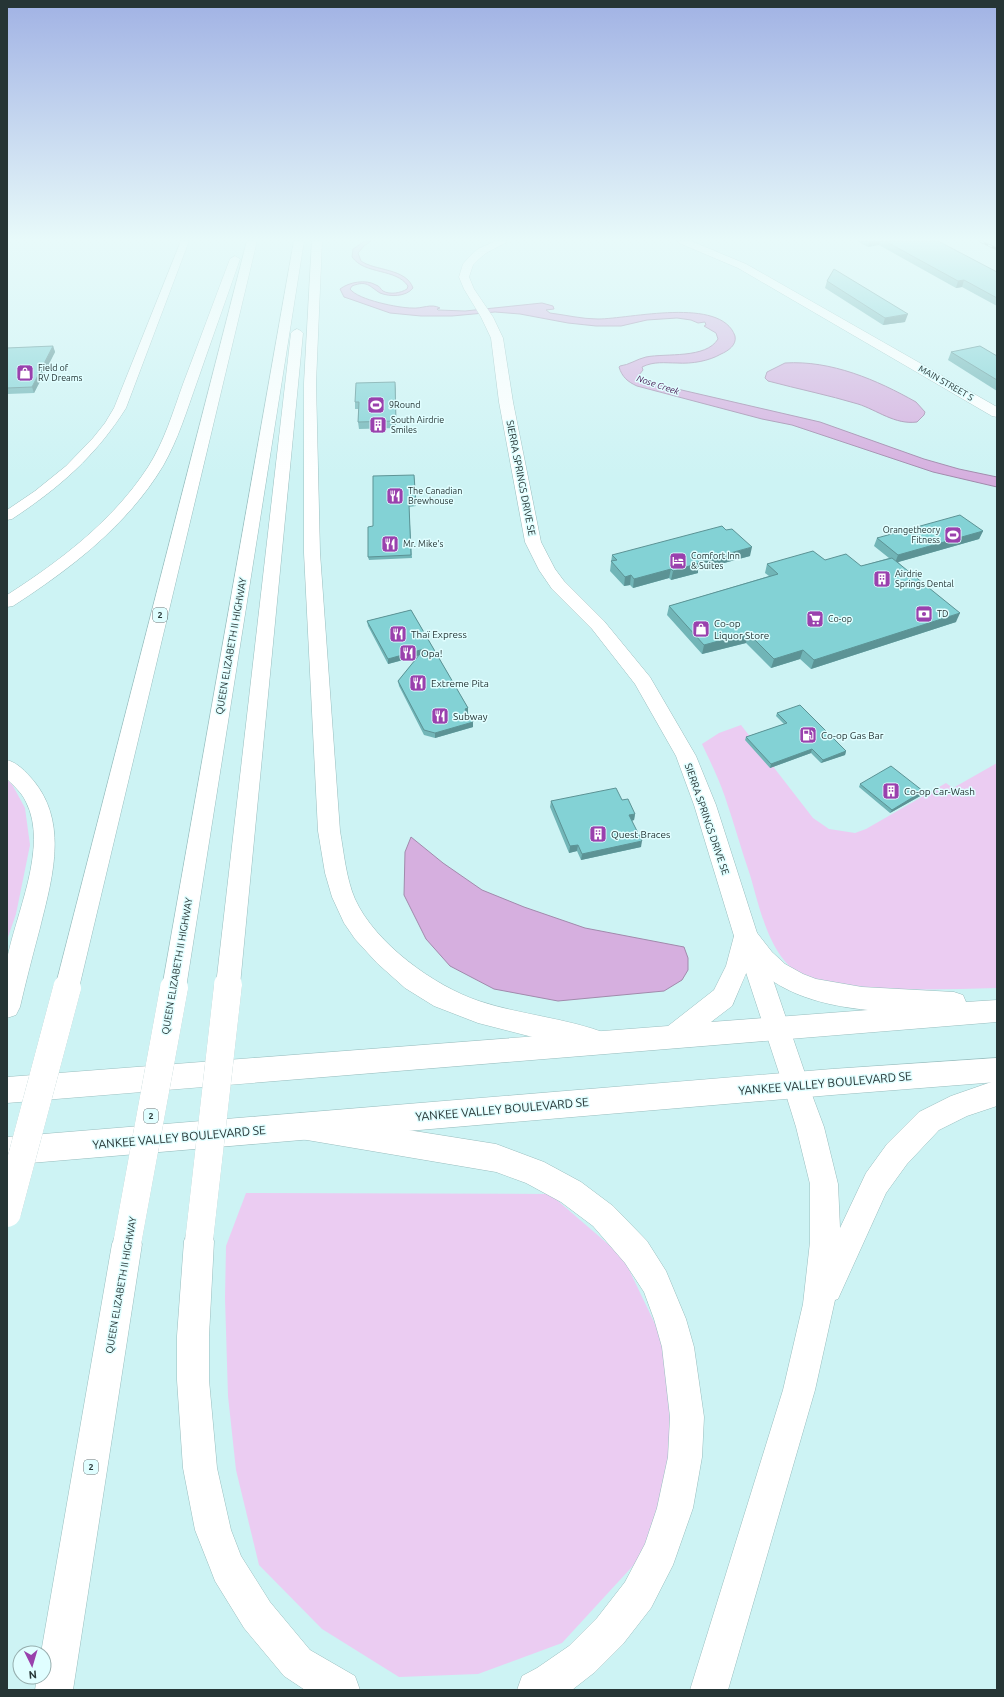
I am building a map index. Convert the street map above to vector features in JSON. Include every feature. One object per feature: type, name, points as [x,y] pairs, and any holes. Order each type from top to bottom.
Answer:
[{"type":"main road","points":[[7,602],[31,587],[62,564],[105,528],[151,473],[164,451],[174,427],[213,320]]},
{"type":"main road","name":"2","points":[[7,1213],[67,988],[232,320]]},
{"type":"main road","name":"QUEEN ELIZABETH II HIGHWAY","points":[[54,1690],[128,1244],[174,988],[286,320]]},
{"type":"main road","points":[[298,320],[228,985],[199,1241],[192,1336],[200,1468],[213,1530],[228,1568],[257,1615],[297,1663],[341,1690]]},
{"type":"main road","points":[[313,320],[310,383],[312,553],[330,832],[336,873],[343,897],[352,916],[363,932],[386,956],[414,980],[443,998],[478,1012],[599,1042]]},
{"type":"main road","name":"SIERRA SPRINGS DRIVE SE","points":[[488,320],[497,338],[500,351],[506,402],[533,542],[547,570],[558,585],[598,626],[643,681],[674,732],[686,756],[705,805],[746,936],[810,1127],[824,1184],[826,1242],[819,1304]]},
{"type":"main road","name":"MAIN STREET S","points":[[836,320],[997,413]]},
{"type":"main road","points":[[7,767],[30,790],[39,809],[45,836],[44,861],[10,996]]},
{"type":"main road","points":[[673,1037],[723,998],[738,967],[746,936]]},
{"type":"main road","points":[[746,936],[775,970],[795,982],[822,992],[863,998],[997,1005]]},
{"type":"main road","points":[[7,1090],[997,1011]]},
{"type":"main road","name":"YANKEE VALLEY BOULEVARD SE","points":[[7,1151],[796,1085],[997,1070]]},
{"type":"main road","points":[[709,1690],[799,1390],[819,1304],[876,1183],[897,1154],[929,1121],[961,1105],[997,1092]]},
{"type":"main road","points":[[301,1126],[496,1158],[534,1172],[570,1192],[603,1216],[636,1252],[655,1282],[670,1319],[678,1347],[687,1417],[685,1457],[675,1508],[660,1552],[638,1595],[610,1631],[582,1659],[551,1682],[536,1690]]},
{"type":"street","points":[[7,516],[64,474],[111,425],[120,408],[154,320]]},
{"type":"shaded area","points":[[741,725],[813,818],[829,829],[855,833],[866,829],[946,783],[953,788],[997,763],[997,988],[891,989],[849,985],[802,975],[789,965],[780,955],[767,929],[725,797],[702,744],[719,733]]},
{"type":"shaded area","points":[[7,779],[13,786],[25,808],[30,845],[16,914],[7,940]]},
{"type":"shaded area","points":[[246,1193],[550,1194],[623,1257],[668,1351],[671,1465],[642,1556],[562,1643],[478,1674],[399,1677],[322,1629],[259,1565],[236,1470],[228,1396],[225,1298],[226,1246]]},
{"type":"water","points":[[553,320],[646,320],[621,326],[596,326]]},
{"type":"water","name":"Nose Creek","points":[[691,320],[719,320],[726,324],[735,336],[735,342],[724,353],[700,362],[651,364],[642,367],[643,370],[639,375],[645,380],[660,385],[820,422],[924,459],[959,469],[997,477],[997,487],[933,472],[792,425],[762,419],[637,386],[628,381],[622,374],[619,367],[620,366],[646,357],[685,354],[704,350],[712,345],[718,339],[716,333],[704,326],[706,325],[705,322],[698,323]]},
{"type":"water","points":[[785,363],[802,363],[836,368],[870,379],[916,402],[925,412],[924,415],[917,422],[901,421],[858,404],[768,381],[765,378],[767,372]]},
{"type":"water","points":[[411,837],[443,863],[482,890],[524,907],[585,928],[684,947],[688,958],[688,970],[682,980],[664,991],[558,1001],[494,989],[450,966],[426,939],[404,895],[405,852]]},
{"type":"building","name":"Field of RV Dreams","points":[[53,346],[32,387],[7,388],[7,348]]},
{"type":"building","points":[[980,346],[997,356],[997,380],[951,352]]},
{"type":"building","points":[[395,382],[396,421],[358,422],[359,402],[355,402],[356,383]]},
{"type":"building","points":[[414,475],[416,503],[409,504],[411,555],[368,557],[368,527],[373,526],[373,476]]},
{"type":"building","points":[[960,515],[983,531],[898,555],[877,538]]},
{"type":"building","name":"Comfort Inn & Suites","points":[[722,526],[726,530],[732,529],[752,547],[698,562],[699,563],[673,571],[671,569],[634,579],[631,575],[625,577],[611,561],[617,560],[612,555]]},
{"type":"building","name":"Co-op","points":[[813,551],[825,560],[846,554],[861,566],[892,558],[960,613],[814,660],[803,650],[774,659],[748,633],[704,645],[669,606],[778,574],[767,564]]},
{"type":"building","points":[[411,610],[468,708],[465,709],[473,722],[435,733],[424,730],[398,681],[424,649],[388,659],[367,621]]},
{"type":"building","points":[[800,705],[846,751],[823,760],[812,749],[771,764],[746,737],[787,723],[777,713]]},
{"type":"building","name":"Co-op Car-Wash","points":[[891,766],[923,791],[892,810],[860,784]]},
{"type":"building","name":"Quest Braces","points":[[616,788],[622,800],[628,799],[635,814],[629,815],[642,841],[582,854],[578,845],[570,846],[551,801]]},
{"type":"place","name":"Field of RV Dreams","points":[[25,373]]},
{"type":"place","name":"9Round","points":[[376,405]]},
{"type":"place","name":"South Airdrie Smiles","points":[[378,425]]},
{"type":"place","name":"The Canadian Brewhouse","points":[[395,496]]},
{"type":"place","name":"Orangetheory Fitness","points":[[953,535]]},
{"type":"place","name":"Mr. Mike's","points":[[390,544]]},
{"type":"place","name":"Comfort Inn & Suites","points":[[678,561]]},
{"type":"place","name":"Airdrie Springs Dental","points":[[882,579]]},
{"type":"place","name":"TD","points":[[924,614]]},
{"type":"place","name":"Co-op","points":[[815,619]]},
{"type":"place","name":"Co-op Liquor Store","points":[[701,629]]},
{"type":"place","name":"Thaï Express","points":[[398,634]]},
{"type":"place","name":"Opa!","points":[[408,653]]},
{"type":"place","name":"Extreme Pita","points":[[418,683]]},
{"type":"place","name":"Subway","points":[[440,716]]},
{"type":"place","name":"Co-op Gas Bar","points":[[808,735]]},
{"type":"place","name":"Co-op Car-Wash","points":[[891,791]]},
{"type":"place","name":"Quest Braces","points":[[598,834]]}]
